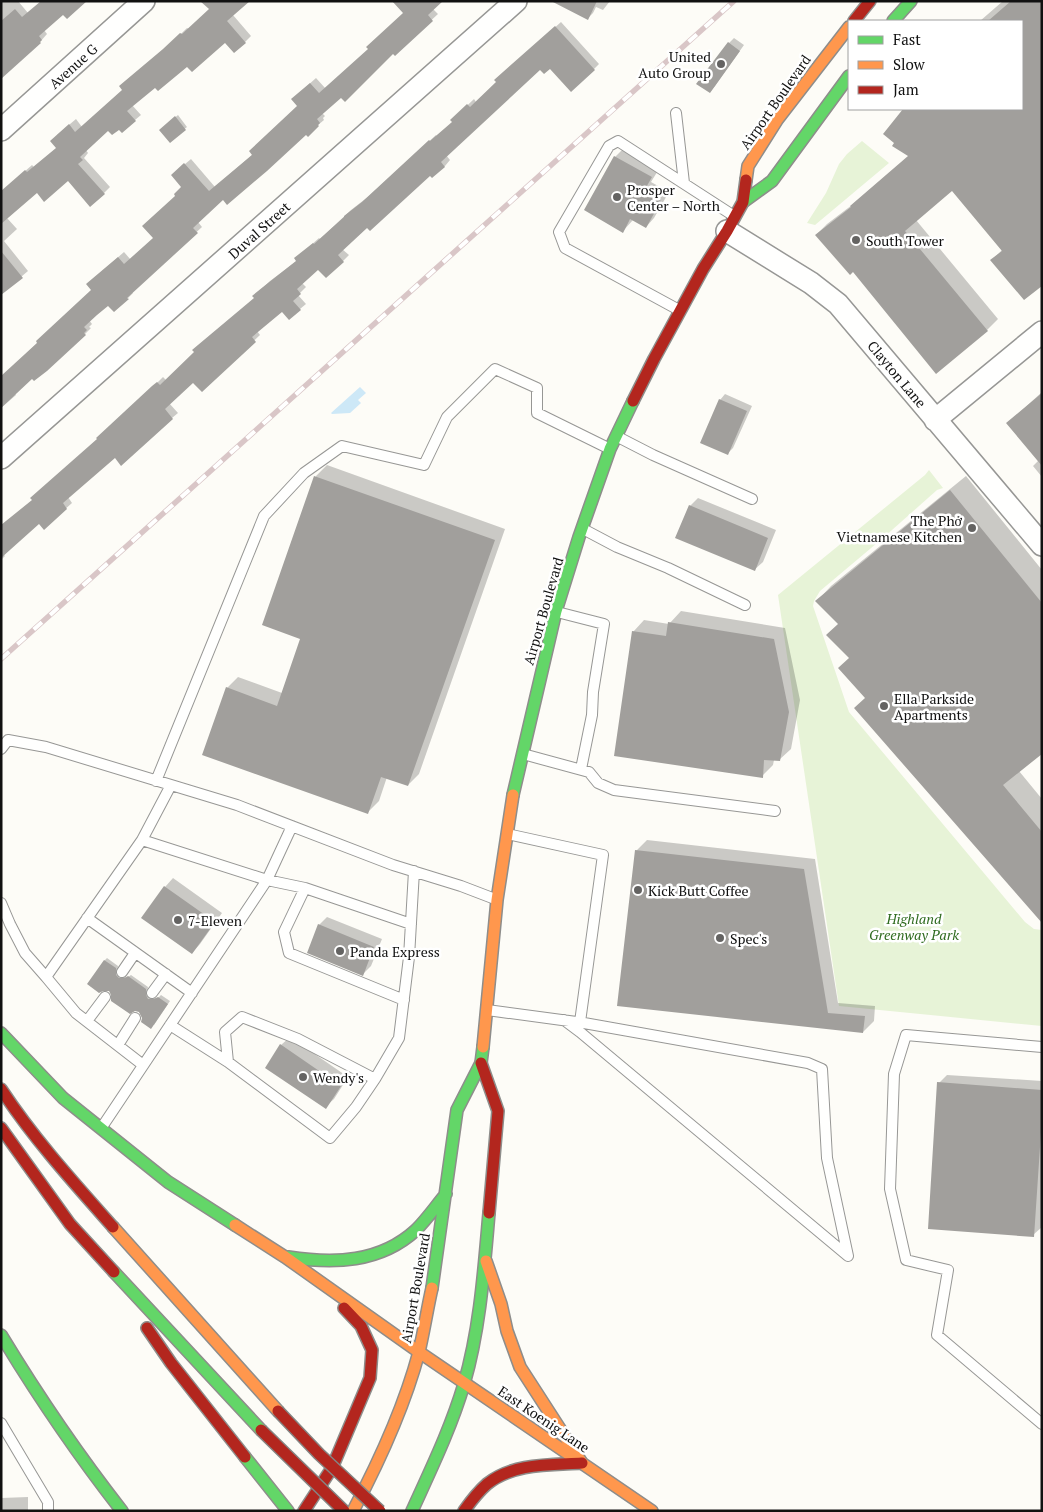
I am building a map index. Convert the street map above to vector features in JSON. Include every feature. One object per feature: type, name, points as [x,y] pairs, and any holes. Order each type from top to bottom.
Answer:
[{"type":"main road","points":[[855,20],[870,1]]},
{"type":"main road","points":[[894,20],[911,1]]},
{"type":"main road","name":"Airport Boulevard","points":[[353,1511],[369,1481],[400,1412],[418,1352],[433,1281],[457,1110],[481,1063],[497,900],[512,799],[556,611],[582,528],[610,449],[654,359],[703,268],[743,202],[748,166],[777,120],[848,28]]},
{"type":"main road","name":"Airport Boulevard","points":[[743,202],[772,181],[848,77]]},
{"type":"main road","points":[[1,1033],[63,1098],[168,1182],[284,1257],[341,1305],[361,1326],[372,1350],[370,1378],[332,1468],[304,1511]]},
{"type":"main road","name":"Airport Boulevard","points":[[412,1511],[449,1429],[464,1384],[474,1344],[485,1256],[498,1111],[481,1063]]},
{"type":"main road","points":[[1,1089],[18,1115],[59,1166],[254,1386],[319,1454],[380,1511]]},
{"type":"main road","points":[[1,1128],[65,1217],[97,1254],[261,1430],[344,1511]]},
{"type":"main road","points":[[284,1257],[308,1261],[341,1262],[383,1253],[401,1242],[416,1229],[446,1194]]},
{"type":"main road","points":[[97,1254],[171,1363],[288,1511]]},
{"type":"main road","points":[[485,1256],[502,1304],[507,1331],[520,1367],[582,1463]]},
{"type":"main road","name":"East Koenig Lane","points":[[284,1257],[464,1384],[652,1511]]},
{"type":"main road","points":[[1,1335],[46,1408],[122,1511]]},
{"type":"main road","points":[[464,1511],[472,1498],[486,1484],[501,1474],[518,1468],[537,1465],[582,1463]]},
{"type":"street","name":"Avenue G","points":[[1,130],[144,1]]},
{"type":"street","name":"Duval Street","points":[[1,458],[516,1]]},
{"type":"street","name":"Clayton Lane","points":[[731,224],[838,304],[1042,545]]},
{"type":"street","points":[[935,420],[1042,332]]},
{"type":"lane","points":[[676,113],[684,184]]},
{"type":"lane","points":[[680,310],[565,248],[559,232],[609,146],[618,141],[684,184],[731,224]]},
{"type":"lane","points":[[156,781],[264,516],[304,473],[342,446],[424,465],[447,417],[495,369],[537,388],[538,413],[610,449]]},
{"type":"lane","points":[[617,436],[653,455],[752,499]]},
{"type":"lane","points":[[582,528],[617,547],[668,568],[745,605]]},
{"type":"lane","points":[[556,611],[604,624],[593,692],[592,715],[581,770]]},
{"type":"lane","points":[[1,749],[8,740],[46,747],[237,805],[393,865],[497,900]]},
{"type":"lane","points":[[522,754],[589,772],[598,783],[614,790],[775,811]]},
{"type":"lane","points":[[46,977],[142,840],[170,785]]},
{"type":"lane","points":[[101,1128],[267,880],[292,826]]},
{"type":"lane","points":[[507,834],[603,856],[580,1022]]},
{"type":"lane","points":[[142,840],[267,880],[305,888],[411,924]]},
{"type":"lane","points":[[170,1025],[228,1062],[330,1138],[356,1107],[399,1038],[411,924],[414,871]]},
{"type":"lane","points":[[305,888],[284,932],[289,953],[404,1000]]},
{"type":"lane","points":[[1,903],[25,953],[76,1013],[143,1065]]},
{"type":"lane","points":[[87,918],[192,992]]},
{"type":"lane","points":[[122,972],[135,953]]},
{"type":"lane","points":[[152,993],[166,974]]},
{"type":"lane","points":[[87,1021],[105,996]]},
{"type":"lane","points":[[486,1010],[580,1022],[808,1063],[822,1070],[827,1158],[848,1256],[564,1020]]},
{"type":"lane","points":[[228,1062],[226,1032],[242,1017],[298,1039],[375,1079]]},
{"type":"lane","points":[[118,1045],[135,1018]]},
{"type":"lane","points":[[1042,1046],[906,1036],[894,1074],[890,1189],[906,1260],[948,1270],[937,1335],[1042,1424]]},
{"type":"lane","points":[[1,1424],[48,1502],[48,1511]]},
{"type":"green space","points":[[862,141],[889,163],[815,225],[807,223],[826,193],[839,164]]},
{"type":"green space","name":"Highland Greenway Park","points":[[929,470],[943,488],[937,490],[820,591],[813,606],[849,712],[1025,922],[1034,929],[1042,930],[1042,1026],[839,1006],[778,595]]},
{"type":"water","points":[[360,387],[366,393],[358,400],[361,403],[350,413],[331,413]]},
{"type":"building","points":[[41,1],[87,1],[67,19],[63,15],[39,36],[42,40],[41,43],[1,79],[1,21],[15,9],[22,17]]},
{"type":"building","points":[[200,1],[250,1],[227,21],[246,43],[234,53],[225,43],[192,72],[187,67],[158,91],[155,88],[127,111],[136,121],[122,133],[119,130],[112,135],[108,131],[80,157],[83,160],[78,164],[105,194],[90,207],[68,181],[44,202],[37,193],[1,224],[1,191],[25,170],[27,172],[56,148],[50,141],[69,124],[75,132],[122,90],[119,86],[209,9]]},
{"type":"building","points":[[392,1],[443,1],[428,15],[433,21],[395,56],[393,54],[345,102],[341,98],[317,119],[320,123],[319,126],[308,137],[306,135],[227,205],[223,200],[193,228],[198,233],[127,298],[129,299],[114,312],[108,306],[97,315],[84,327],[87,330],[84,333],[86,335],[47,371],[34,381],[32,379],[1,408],[1,376],[91,290],[86,284],[118,257],[124,264],[153,238],[142,226],[175,196],[174,194],[181,187],[171,175],[184,163],[209,191],[252,155],[249,151],[297,106],[291,99],[310,83],[319,93],[368,49],[366,47],[403,13]]},
{"type":"building","points":[[551,1],[597,1],[588,20]]},
{"type":"building","name":"South Tower","points":[[1011,1],[1042,1],[1042,286],[1024,300],[990,260],[1002,251],[952,191],[905,231],[988,331],[936,374],[853,272],[850,275],[815,235],[851,207],[908,156],[892,146],[894,143],[883,134],[902,110],[1023,110],[1023,20],[989,20]]},
{"type":"building","points":[[555,26],[595,70],[571,92],[550,69],[544,74],[540,70],[441,162],[445,167],[432,178],[430,176],[370,231],[367,228],[338,255],[344,262],[326,278],[318,270],[297,289],[301,294],[293,301],[301,310],[289,320],[282,312],[252,337],[256,342],[202,392],[193,383],[165,409],[173,419],[121,466],[115,458],[63,503],[67,509],[44,530],[39,524],[1,558],[1,525],[32,500],[30,498],[97,439],[152,386],[157,382],[160,385],[194,352],[192,350],[254,298],[252,296],[296,261],[294,258],[314,244],[429,140],[452,122],[450,120],[467,104],[470,107],[496,82],[494,80]]},
{"type":"building","points":[[728,42],[740,51],[710,93],[696,84]]},
{"type":"building","points":[[175,116],[186,130],[170,143],[159,130]]},
{"type":"building","points":[[614,156],[652,177],[644,191],[661,201],[646,228],[630,219],[623,233],[584,210]]},
{"type":"building","points":[[1,251],[23,278],[1,295]]},
{"type":"building","points":[[1042,393],[1042,466],[1006,423]]},
{"type":"building","points":[[719,399],[747,411],[728,455],[700,443]]},
{"type":"building","points":[[314,476],[495,540],[408,786],[381,777],[368,814],[202,755],[226,687],[277,706],[300,639],[262,625]]},
{"type":"building","points":[[950,490],[1042,603],[1042,754],[1003,785],[1042,832],[1042,923],[854,708],[865,698],[838,668],[849,658],[826,635],[838,624],[815,601]]},
{"type":"building","points":[[689,505],[768,538],[755,571],[675,538]]},
{"type":"building","points":[[668,622],[774,639],[789,712],[780,761],[764,760],[763,778],[614,756],[632,631],[666,636]]},
{"type":"building","name":"Spec's","points":[[635,850],[804,869],[828,1013],[865,1016],[863,1033],[617,1006]]},
{"type":"building","name":"7-Eleven","points":[[164,886],[215,922],[192,954],[141,918]]},
{"type":"building","name":"Panda Express","points":[[318,924],[374,947],[363,976],[307,953]]},
{"type":"building","points":[[104,960],[116,968],[116,975],[119,978],[128,976],[146,989],[148,999],[158,997],[168,1004],[151,1029],[141,1022],[142,1018],[139,1012],[135,1011],[130,1014],[111,1001],[109,991],[99,993],[87,984]]},
{"type":"building","name":"Wendy's","points":[[280,1044],[341,1086],[326,1109],[265,1068]]},
{"type":"building","points":[[937,1082],[1042,1090],[1034,1237],[928,1229]]},
{"type":"railway","points":[[1,659],[734,1]]},
{"type":"traffic: fast","points":[[894,20],[911,1]]},
{"type":"traffic: fast","points":[[743,202],[772,181],[848,77]]},
{"type":"traffic: fast","points":[[513,795],[556,611],[579,537],[610,449],[633,401]]},
{"type":"traffic: fast","points":[[1,1033],[63,1098],[168,1182],[235,1225]]},
{"type":"traffic: fast","points":[[432,1288],[457,1110],[481,1063],[483,1047]]},
{"type":"traffic: fast","points":[[288,1257],[339,1260],[372,1255],[402,1241],[416,1230],[446,1194]]},
{"type":"traffic: fast","points":[[412,1511],[440,1448],[464,1384],[474,1342],[481,1299],[489,1213]]},
{"type":"traffic: fast","points":[[114,1272],[261,1430]]},
{"type":"traffic: fast","points":[[1,1335],[59,1425],[122,1511]]},
{"type":"traffic: fast","points":[[245,1457],[288,1511]]},
{"type":"traffic: slow","points":[[746,180],[748,166],[777,120],[848,28]]},
{"type":"traffic: slow","points":[[483,1047],[497,900],[513,795]]},
{"type":"traffic: slow","points":[[235,1225],[285,1257],[419,1352]]},
{"type":"traffic: slow","points":[[113,1227],[278,1411]]},
{"type":"traffic: slow","points":[[486,1261],[520,1367],[582,1463]]},
{"type":"traffic: slow","points":[[353,1511],[373,1473],[399,1413],[419,1352],[432,1288]]},
{"type":"traffic: slow","points":[[419,1352],[652,1511]]},
{"type":"traffic: jam","points":[[855,20],[870,1]]},
{"type":"traffic: jam","points":[[633,401],[703,269],[743,202],[746,180]]},
{"type":"traffic: jam","points":[[481,1063],[498,1111],[489,1213]]},
{"type":"traffic: jam","points":[[1,1089],[41,1143],[113,1227]]},
{"type":"traffic: jam","points":[[1,1128],[70,1224],[114,1272]]},
{"type":"traffic: jam","points":[[304,1511],[332,1468],[370,1378],[372,1350],[361,1326],[344,1308]]},
{"type":"traffic: jam","points":[[147,1328],[171,1363],[245,1457]]},
{"type":"traffic: jam","points":[[278,1411],[319,1454],[380,1511]]},
{"type":"traffic: jam","points":[[261,1430],[344,1511]]},
{"type":"traffic: jam","points":[[464,1511],[487,1484],[508,1472],[532,1466],[582,1463]]},
{"type":"place","name":"United Auto Group","points":[[721,64]]},
{"type":"place","name":"Prosper Center – North","points":[[617,197]]},
{"type":"place","name":"South Tower","points":[[856,240]]},
{"type":"place","name":"The Phở Vietnamese Kitchen","points":[[972,528]]},
{"type":"place","name":"Ella Parkside Apartments","points":[[884,706]]},
{"type":"place","name":"Kick Butt Coffee","points":[[638,890]]},
{"type":"place","name":"7-Eleven","points":[[178,920]]},
{"type":"place","name":"Spec's","points":[[720,938]]},
{"type":"place","name":"Panda Express","points":[[340,951]]},
{"type":"place","name":"Wendy's","points":[[303,1077]]}]
